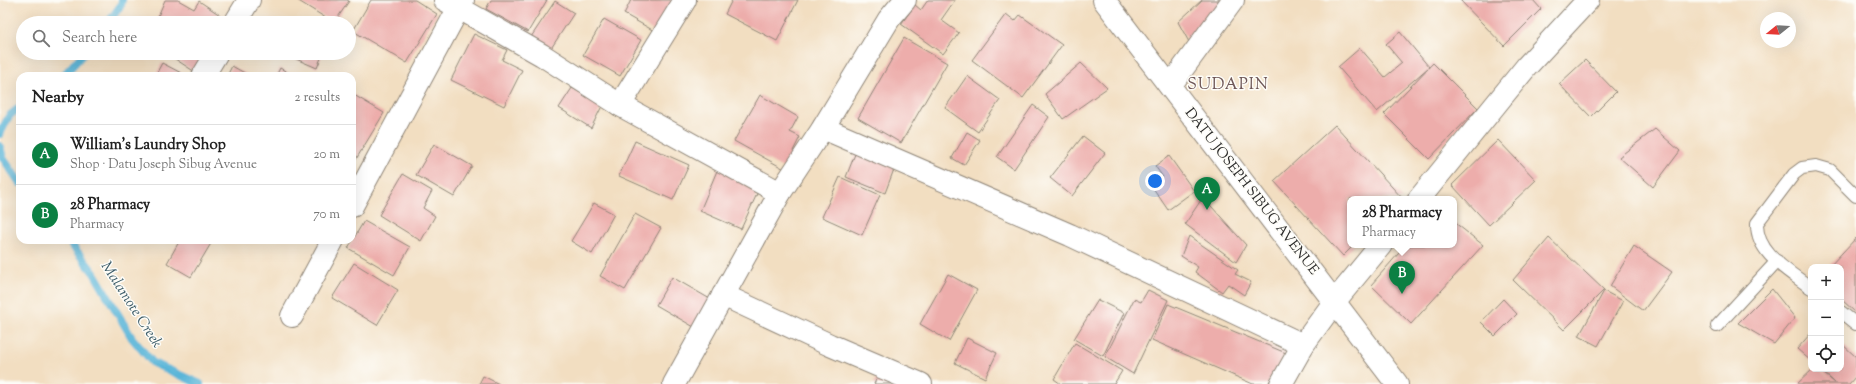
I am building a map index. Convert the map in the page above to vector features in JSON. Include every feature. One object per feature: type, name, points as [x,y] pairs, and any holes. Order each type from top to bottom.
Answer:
[{"type":"street","points":[[239,16],[249,0]]},
{"type":"street","points":[[620,105],[685,0]]},
{"type":"street","points":[[674,384],[780,193],[823,128],[889,19],[905,0]]},
{"type":"street","name":"DATU JOSEPH SIBUG AVENUE","points":[[1104,0],[1397,384]]},
{"type":"street","points":[[1170,86],[1233,0]]},
{"type":"street","points":[[1421,196],[1527,66],[1588,0]]},
{"type":"street","points":[[356,198],[456,3],[542,55],[620,105],[780,193]]},
{"type":"street","points":[[205,72],[213,60]]},
{"type":"street","points":[[823,128],[1070,235],[1304,345]]},
{"type":"street","points":[[292,316],[332,244]]},
{"type":"street","points":[[1280,384],[1304,345],[1335,301],[1379,248]]},
{"type":"street","points":[[723,295],[830,345],[922,384]]},
{"type":"lane","points":[[1808,286],[1767,254],[1760,243],[1757,233],[1757,223],[1794,174],[1802,168],[1810,166],[1822,167],[1830,170],[1856,196]]},
{"type":"lane","points":[[1717,326],[1777,261]]},
{"type":"lane","points":[[1844,314],[1856,324]]},
{"type":"building","points":[[165,0],[178,0],[194,9],[199,1],[220,15],[219,16],[158,16]]},
{"type":"building","points":[[297,0],[349,1],[339,16],[323,16]]},
{"type":"building","points":[[371,0],[415,0],[437,14],[407,63],[356,33],[356,26]]},
{"type":"building","points":[[491,0],[547,0],[528,32],[486,9]]},
{"type":"building","points":[[631,0],[675,0],[656,32],[624,14]]},
{"type":"building","points":[[732,0],[798,0],[777,41],[725,14]]},
{"type":"building","points":[[928,0],[955,0],[941,20],[959,33],[943,54],[901,24],[915,5],[921,10]]},
{"type":"building","points":[[1202,0],[1228,0],[1194,51],[1178,22]]},
{"type":"building","points":[[1460,0],[1533,0],[1541,9],[1504,46]]},
{"type":"building","points":[[555,1],[574,13],[550,50],[531,37]]},
{"type":"building","points":[[1006,14],[1015,21],[1020,15],[1062,45],[1023,98],[972,60]]},
{"type":"building","points":[[604,19],[641,40],[620,76],[583,55]]},
{"type":"building","points":[[1400,32],[1429,67],[1377,112],[1338,67],[1360,48],[1385,77],[1402,63],[1386,44]]},
{"type":"building","points":[[474,34],[507,50],[502,60],[522,70],[504,106],[451,80]]},
{"type":"building","points":[[904,38],[947,63],[901,143],[858,118]]},
{"type":"building","points":[[177,60],[201,60],[195,72]]},
{"type":"building","points":[[298,60],[320,60],[317,68]]},
{"type":"building","points":[[1585,60],[1616,92],[1591,117],[1559,84]]},
{"type":"building","points":[[162,63],[179,72],[157,72]]},
{"type":"building","points":[[1081,63],[1107,88],[1063,119],[1045,94]]},
{"type":"building","points":[[1433,63],[1478,108],[1429,159],[1384,114]]},
{"type":"building","points":[[232,66],[243,72],[229,72]]},
{"type":"building","points":[[280,68],[287,72],[278,72]]},
{"type":"building","points":[[967,76],[1000,100],[978,132],[945,108]]},
{"type":"building","points":[[572,88],[602,106],[591,128],[559,108]]},
{"type":"building","points":[[760,95],[798,117],[790,132],[800,137],[793,151],[798,153],[788,171],[734,141]]},
{"type":"building","points":[[356,96],[384,113],[356,159]]},
{"type":"building","points":[[1033,105],[1049,117],[1014,169],[997,157]]},
{"type":"building","points":[[1335,125],[1400,196],[1347,196],[1347,248],[1351,248],[1343,256],[1274,181]]},
{"type":"building","points":[[1655,129],[1680,151],[1653,187],[1619,157]]},
{"type":"building","points":[[967,132],[980,140],[964,165],[952,158]]},
{"type":"building","points":[[1083,136],[1105,153],[1072,196],[1050,178]]},
{"type":"building","points":[[1498,140],[1536,180],[1489,225],[1452,185]]},
{"type":"building","points":[[635,141],[689,165],[673,200],[619,176]]},
{"type":"building","points":[[434,144],[472,166],[454,197],[416,175]]},
{"type":"building","points":[[857,149],[896,164],[885,193],[846,177]]},
{"type":"building","points":[[1169,156],[1194,191],[1168,210],[1151,185],[1163,177],[1155,166]]},
{"type":"building","points":[[719,166],[761,185],[741,229],[700,211]]},
{"type":"building","points":[[403,174],[432,191],[423,208],[435,216],[421,241],[379,215]]},
{"type":"building","points":[[840,177],[880,195],[862,235],[822,217]]},
{"type":"building","points":[[1203,197],[1246,245],[1236,262],[1185,224]]},
{"type":"building","points":[[594,203],[614,214],[592,254],[571,241]]},
{"type":"building","points":[[635,214],[661,228],[625,290],[600,276]]},
{"type":"building","points":[[364,221],[410,247],[394,275],[348,248],[350,244],[356,244],[356,234]]},
{"type":"building","points":[[1457,224],[1483,245],[1411,324],[1371,285],[1403,248],[1457,248]]},
{"type":"building","points":[[1189,236],[1238,270],[1235,274],[1251,282],[1244,295],[1228,284],[1222,292],[1195,272],[1198,267],[1181,256]]},
{"type":"building","points":[[1549,238],[1604,290],[1564,330],[1513,280]]},
{"type":"building","points":[[1856,238],[1856,313],[1844,302],[1844,264],[1832,264]]},
{"type":"building","points":[[178,244],[211,244],[191,277],[167,263]]},
{"type":"building","points":[[1634,246],[1672,272],[1643,311],[1610,286]]},
{"type":"building","points":[[354,263],[398,290],[377,325],[332,298]]},
{"type":"building","points":[[948,274],[977,290],[949,341],[920,324]]},
{"type":"building","points":[[672,277],[710,299],[694,327],[656,305]]},
{"type":"building","points":[[1772,289],[1795,318],[1774,344],[1738,323]]},
{"type":"building","points":[[1148,290],[1168,300],[1133,374],[1105,357],[1134,299],[1141,302]]},
{"type":"building","points":[[1604,291],[1623,301],[1598,346],[1579,336]]},
{"type":"building","points":[[1503,299],[1517,314],[1495,336],[1481,322]]},
{"type":"building","points":[[1098,300],[1124,313],[1103,356],[1074,339]]},
{"type":"building","points":[[1168,304],[1286,353],[1268,384],[1253,384],[1152,340]]},
{"type":"building","points":[[1808,336],[1808,358],[1797,349]]},
{"type":"building","points":[[967,338],[997,353],[985,378],[955,363]]},
{"type":"building","points":[[1075,343],[1122,371],[1114,384],[1061,384],[1054,379]]},
{"type":"building","points":[[1844,346],[1856,357],[1856,376],[1849,384],[1797,384],[1810,372],[1822,372],[1835,383],[1823,372],[1844,372]]},
{"type":"building","points":[[878,375],[897,384],[874,384]]},
{"type":"building","points":[[483,376],[499,384],[479,384]]},
{"type":"waterway","name":"Malamote Creek","points":[[113,16],[121,5],[122,0]]},
{"type":"waterway","name":"Malamote Creek","points":[[67,72],[78,60]]},
{"type":"waterway","name":"Malamote Creek","points":[[0,134],[9,116],[16,110]]},
{"type":"waterway","name":"Malamote Creek","points":[[0,146],[3,158],[16,177]]},
{"type":"waterway","name":"Malamote Creek","points":[[71,244],[94,273],[132,338],[153,363],[200,384]]},
{"type":"place","name":"William’s Laundry Shop","points":[[1207,210]]},
{"type":"place","name":"28 Pharmacy","points":[[1402,294]]},
{"type":"district","name":"SUDAPIN","points":[[1228,85]]}]
